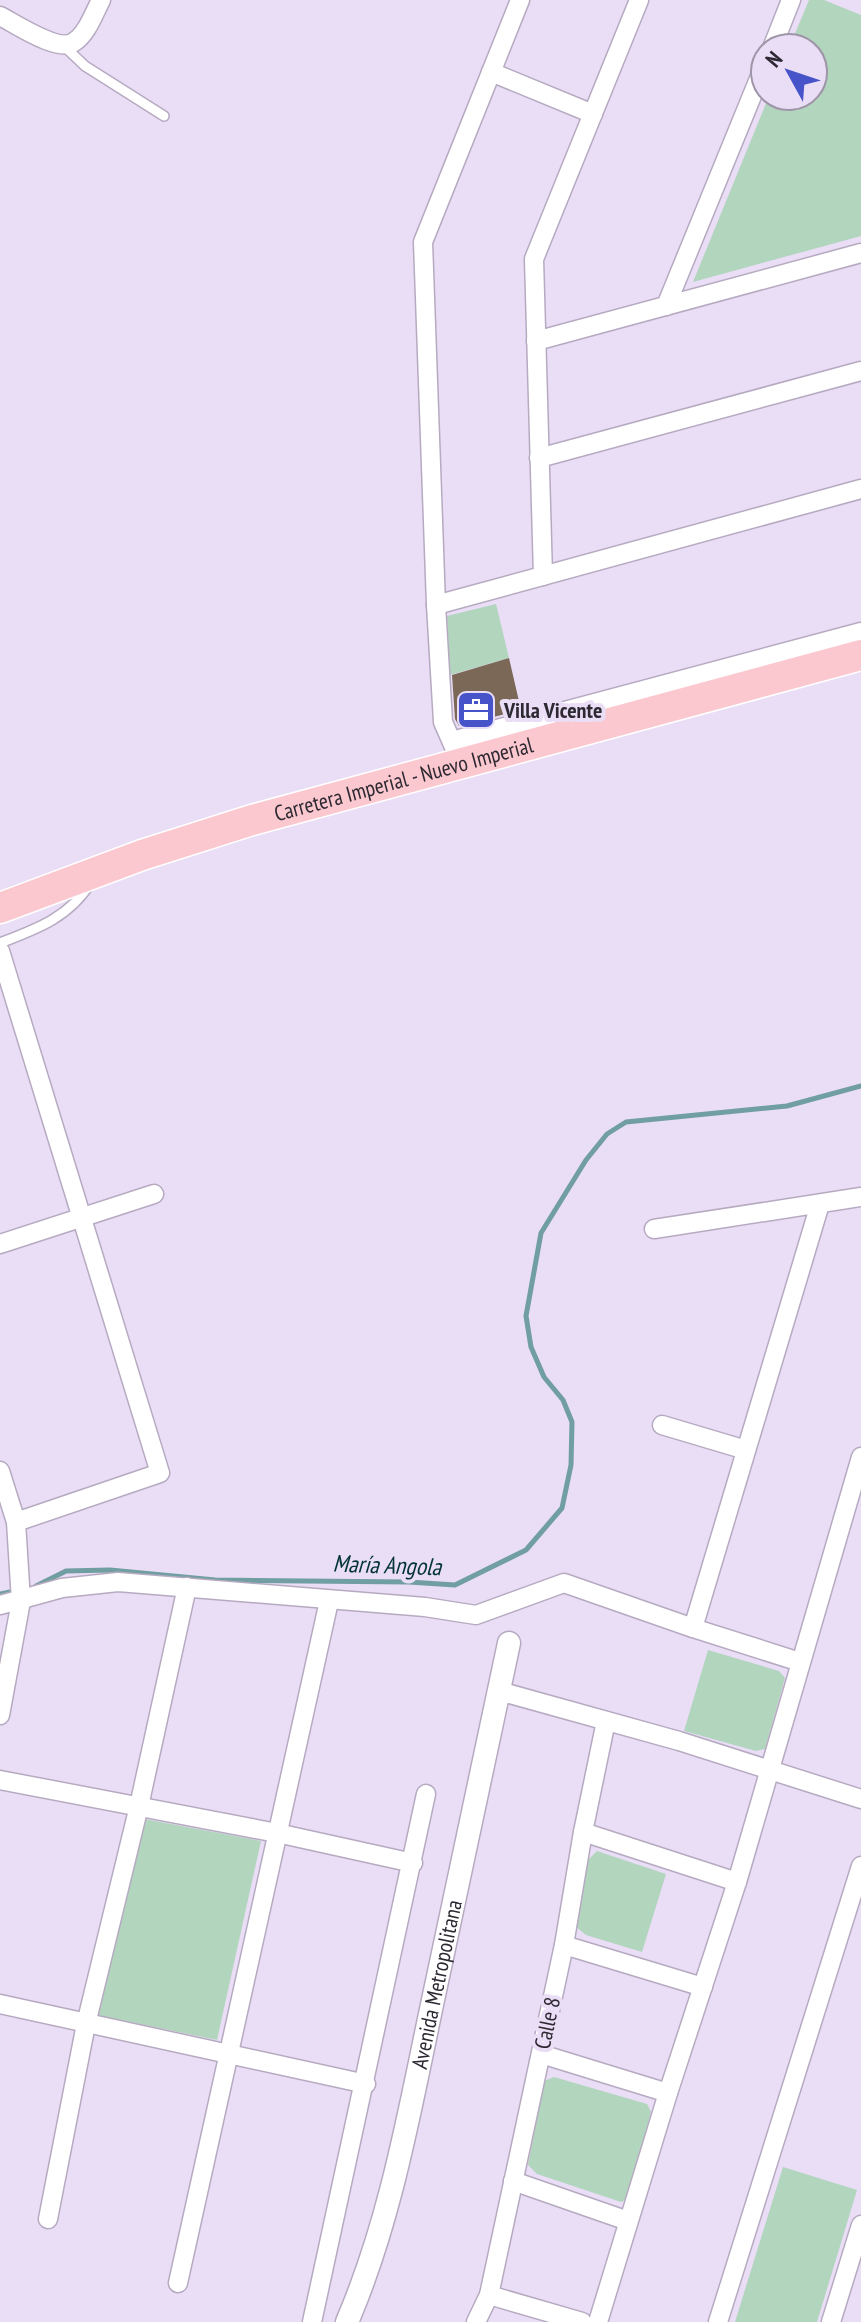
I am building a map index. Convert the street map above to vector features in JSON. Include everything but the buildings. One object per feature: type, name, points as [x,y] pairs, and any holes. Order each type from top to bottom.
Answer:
[{"type":"highway","name":"Carretera Imperial - Nuevo Imperial","points":[[0,908],[456,752],[861,655]]},
{"type":"street","points":[[0,16],[64,46],[77,41],[101,0]]},
{"type":"street","points":[[504,40],[506,0]]},
{"type":"street","points":[[520,0],[423,242],[443,722],[456,752],[861,632]]},
{"type":"street","points":[[543,576],[534,259],[639,0]]},
{"type":"street","points":[[778,32],[791,0]]},
{"type":"street","points":[[491,72],[593,114]]},
{"type":"street","points":[[666,306],[749,103]]},
{"type":"street","points":[[536,341],[861,253]]},
{"type":"street","points":[[539,458],[861,371]]},
{"type":"street","points":[[436,605],[861,489]]},
{"type":"street","points":[[0,951],[160,1473],[16,1522]]},
{"type":"street","points":[[0,1244],[154,1194]]},
{"type":"street","points":[[654,1229],[861,1197]]},
{"type":"street","points":[[693,1628],[820,1204]]},
{"type":"street","points":[[662,1425],[746,1450]]},
{"type":"street","points":[[598,2322],[737,1882],[861,1457]]},
{"type":"street","points":[[0,1471],[16,1522],[21,1593],[0,1715]]},
{"type":"street","points":[[0,1605],[21,1593],[118,1582],[425,1607],[476,1615],[564,1583],[800,1662]]},
{"type":"street","points":[[48,2219],[86,2024],[139,1806],[187,1587]]},
{"type":"street","points":[[178,2283],[329,1601]]},
{"type":"street","name":"Avenida Metropolitana","points":[[347,2322],[368,2274],[382,2228],[509,1643]]},
{"type":"street","points":[[499,1691],[861,1799]]},
{"type":"street","name":"Calle 8","points":[[476,2322],[489,2295],[564,1945],[606,1721]]},
{"type":"street","points":[[0,1780],[277,1833],[413,1863]]},
{"type":"street","points":[[312,2322],[366,2084],[426,1794]]},
{"type":"street","points":[[583,1832],[737,1882]]},
{"type":"street","points":[[718,2322],[854,1911],[861,1866]]},
{"type":"street","points":[[564,1945],[703,1987]]},
{"type":"street","points":[[0,2004],[366,2084]]},
{"type":"street","points":[[541,2054],[668,2093]]},
{"type":"street","points":[[513,2181],[628,2221]]},
{"type":"street","points":[[831,2322],[861,2225]]},
{"type":"street","points":[[489,2295],[582,2322]]},
{"type":"lane","points":[[64,46],[85,66],[164,116]]},
{"type":"lane","points":[[0,943],[34,930],[72,908],[98,872]]},
{"type":"green space","points":[[809,0],[824,0],[861,15],[861,236],[693,282],[762,112],[829,112],[829,32],[796,32]]},
{"type":"green space","points":[[496,604],[509,658],[450,675],[447,616]]},
{"type":"green space","points":[[708,1650],[779,1671],[785,1678],[765,1749],[756,1751],[684,1731]]},
{"type":"green space","points":[[139,1818],[261,1841],[217,2040],[96,2015]]},
{"type":"green space","points":[[597,1851],[666,1874],[642,1952],[586,1935],[576,1927],[588,1860]]},
{"type":"green space","points":[[554,2077],[647,2104],[651,2112],[628,2199],[621,2202],[537,2174],[528,2165],[544,2081]]},
{"type":"green space","points":[[783,2167],[857,2190],[817,2322],[735,2322]]},
{"type":"waterway","name":"María Angola","points":[[36,1586],[66,1571],[110,1570],[215,1580],[455,1585],[526,1550],[562,1508],[571,1465],[572,1422],[563,1400],[544,1377],[531,1347],[526,1316],[541,1233],[586,1160],[607,1134],[626,1122],[787,1106],[861,1086]]},
{"type":"waterway","name":"María Angola","points":[[0,1594],[15,1591]]},
{"type":"place","name":"Villa Vicente","points":[[476,710]]}]
